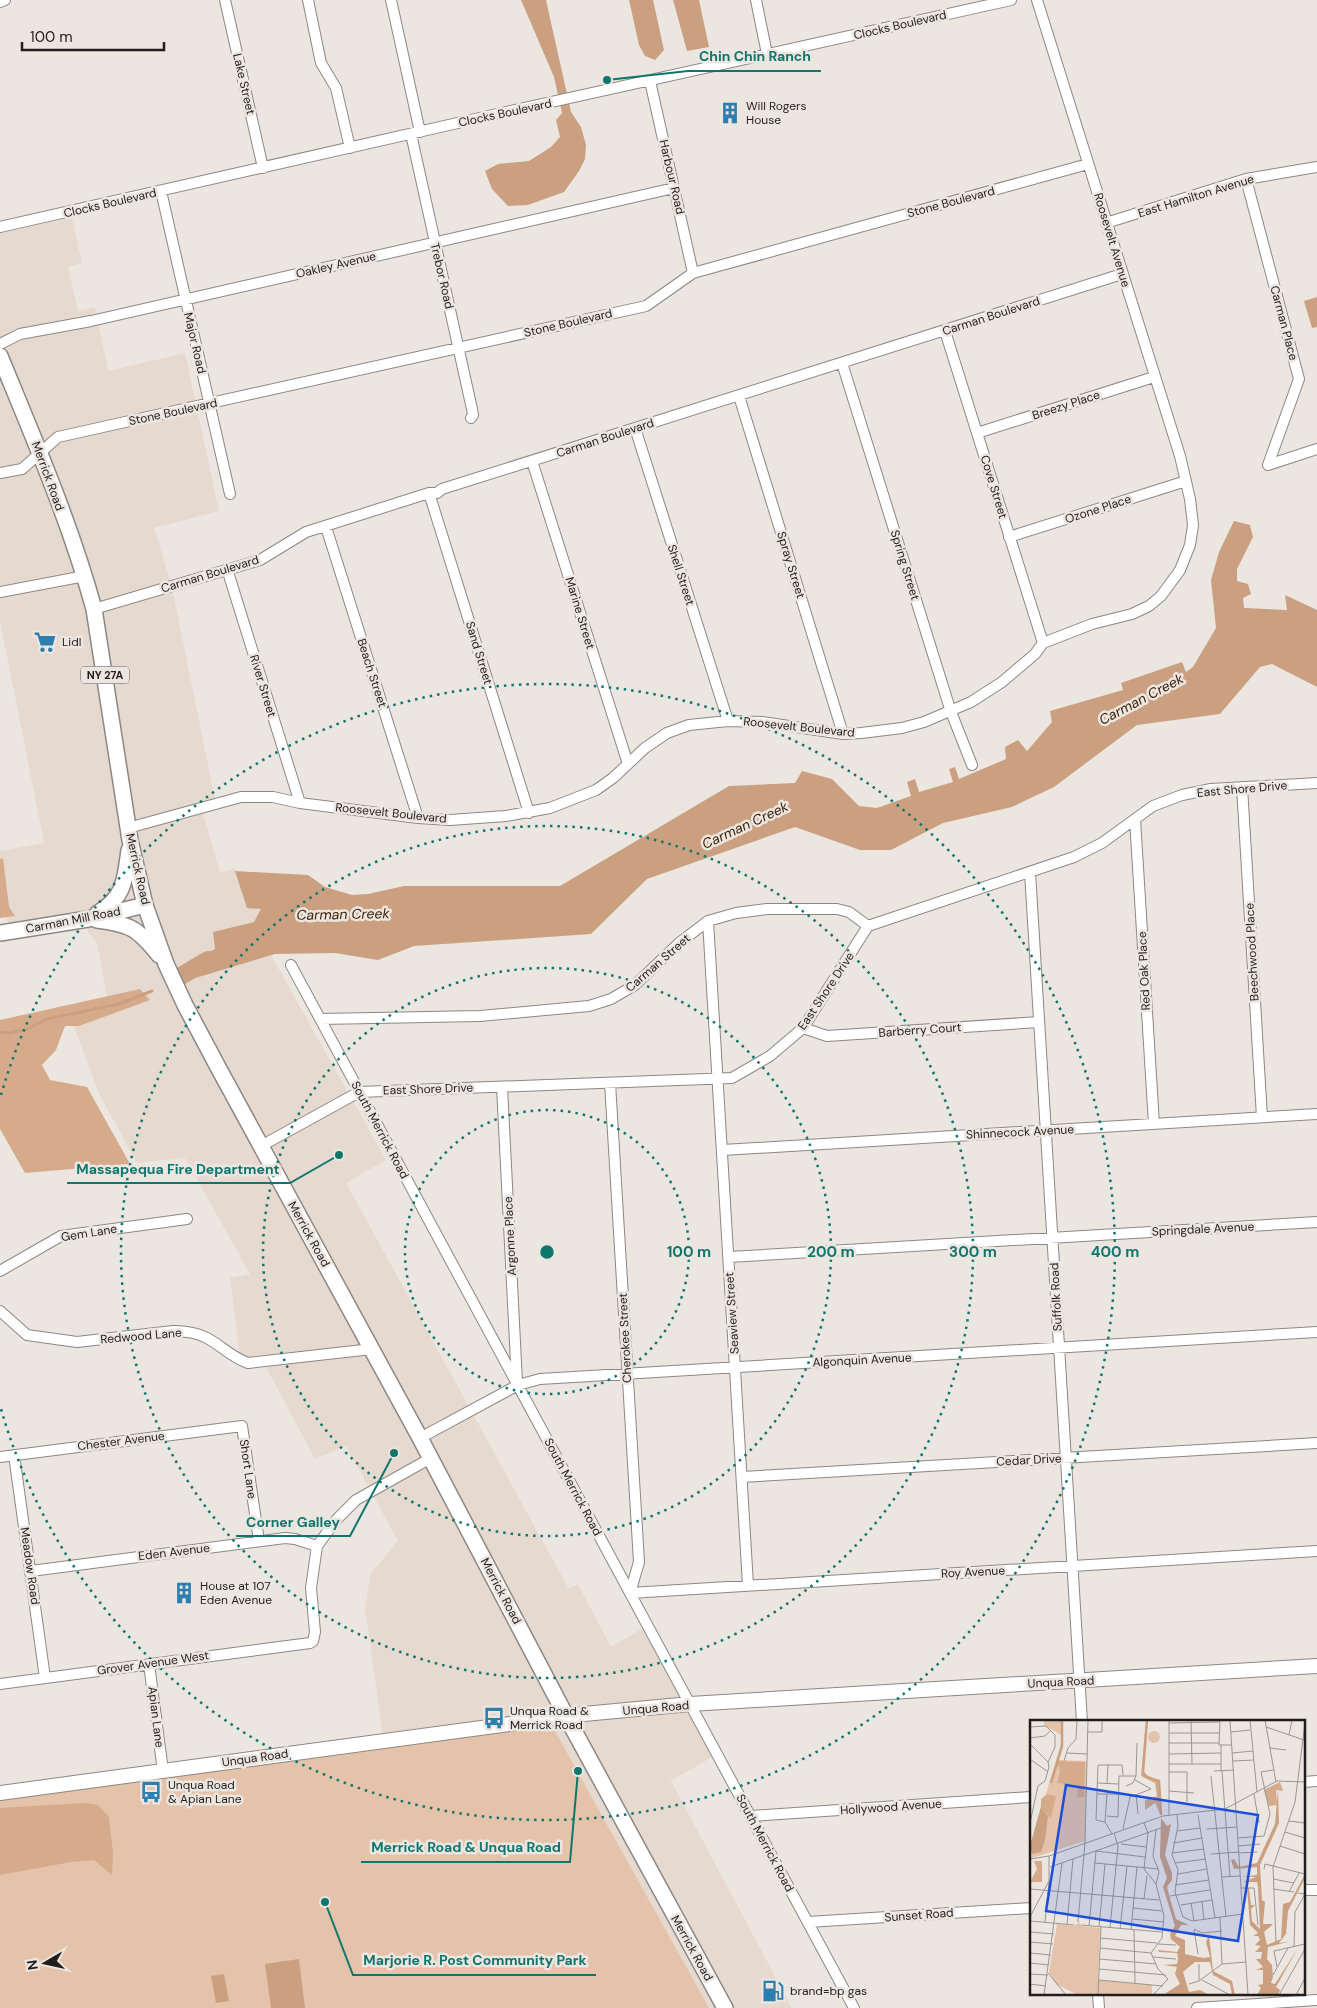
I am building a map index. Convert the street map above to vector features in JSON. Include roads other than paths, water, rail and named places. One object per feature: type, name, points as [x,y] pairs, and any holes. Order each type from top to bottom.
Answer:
[{"type":"main road","name":"Merrick Road","points":[[0,356],[40,453],[94,609],[129,834],[145,905],[166,964],[189,1013],[431,1458],[566,1716],[725,2008]]},
{"type":"main road","points":[[88,919],[109,906],[118,896],[125,878],[129,834]]},
{"type":"main road","name":"Carman Mill Road","points":[[0,933],[88,919],[145,905]]},
{"type":"main road","points":[[88,919],[121,923],[135,929],[166,964]]},
{"type":"street","points":[[0,2],[5,0]]},
{"type":"street","name":"Lake Street","points":[[225,0],[263,168]]},
{"type":"street","points":[[308,0],[322,63],[336,88],[350,148]]},
{"type":"street","name":"Trebor Road","points":[[390,0],[434,242],[472,409],[473,415],[471,418]]},
{"type":"street","points":[[756,0],[767,54]]},
{"type":"street","name":"Clocks Boulevard","points":[[0,227],[1011,0]]},
{"type":"street","name":"Roosevelt Avenue","points":[[1037,0],[1186,481]]},
{"type":"street","name":"Harbour Road","points":[[650,81],[693,273]]},
{"type":"street","name":"Stone Boulevard","points":[[0,473],[22,469],[58,437],[646,306],[693,273],[1088,164]]},
{"type":"street","name":"East Hamilton Avenue","points":[[1106,223],[1246,179],[1317,167]]},
{"type":"street","name":"Carman Place","points":[[1246,179],[1299,379],[1268,465],[1317,449]]},
{"type":"street","name":"Oakley Avenue","points":[[0,344],[20,334],[91,321],[674,188]]},
{"type":"street","name":"Major Road","points":[[161,191],[230,494]]},
{"type":"street","name":"Carman Boulevard","points":[[94,609],[260,560],[306,532],[429,493],[437,493],[442,489],[1122,274]]},
{"type":"street","name":"Cove Street","points":[[944,331],[1043,643]]},
{"type":"street","name":"Spring Street","points":[[842,363],[951,712],[972,765]]},
{"type":"street","name":"Breezy Place","points":[[977,433],[1154,377]]},
{"type":"street","name":"Spray Street","points":[[739,396],[843,734]]},
{"type":"street","name":"Shell Street","points":[[635,428],[728,721]]},
{"type":"street","name":"Marine Street","points":[[532,461],[628,764]]},
{"type":"street","name":"Roosevelt Boulevard","points":[[129,834],[241,797],[273,797],[300,803],[418,818],[482,819],[530,813],[566,803],[596,790],[645,748],[668,734],[689,725],[728,721],[781,724],[843,734],[902,728],[951,712],[971,702],[1002,682],[1035,654],[1043,643],[1092,624],[1132,614],[1148,606],[1161,596],[1180,570],[1190,545],[1192,518],[1186,481]]},
{"type":"street","name":"Ozone Place","points":[[1009,537],[1186,481]]},
{"type":"street","name":"Sand Street","points":[[429,493],[530,813]]},
{"type":"street","name":"Beach Street","points":[[326,527],[418,818]]},
{"type":"street","name":"River Street","points":[[227,569],[300,803]]},
{"type":"street","points":[[0,592],[84,576]]},
{"type":"street","name":"East Shore Drive","points":[[262,1146],[359,1092],[732,1078],[770,1056],[803,1028],[868,926],[1030,872],[1093,848],[1153,806],[1182,794],[1211,789],[1317,783]]},
{"type":"street","name":"Beechwood Place","points":[[1242,787],[1262,1117]]},
{"type":"street","name":"Red Oak Place","points":[[1135,819],[1154,1124]]},
{"type":"street","name":"Suffolk Road","points":[[1030,872],[1082,1720]]},
{"type":"street","name":"Carman Street","points":[[320,1019],[480,1016],[589,1006],[611,999],[635,985],[679,943],[708,921],[736,913],[767,909],[837,909],[849,912],[868,926]]},
{"type":"street","name":"Seaview Street","points":[[708,921],[748,1585]]},
{"type":"street","name":"South Merrick Road","points":[[291,966],[854,2008]]},
{"type":"street","name":"Barberry Court","points":[[803,1028],[827,1036],[1039,1022]]},
{"type":"street","name":"Cherokee Street","points":[[610,1083],[639,1562],[630,1593]]},
{"type":"street","name":"Argonne Place","points":[[502,1087],[518,1385]]},
{"type":"street","name":"Shinnecock Avenue","points":[[723,1150],[1317,1114]]},
{"type":"street","name":"Gem Lane","points":[[0,1271],[61,1236],[187,1219]]},
{"type":"street","name":"Springdale Avenue","points":[[729,1257],[1317,1222]]},
{"type":"street","name":"Redwood Lane","points":[[0,1311],[27,1335],[77,1342],[173,1331],[189,1332],[207,1338],[234,1358],[248,1363],[372,1349]]},
{"type":"street","name":"Algonquin Avenue","points":[[420,1438],[518,1385],[540,1379],[1317,1332]]},
{"type":"street","name":"Chester Avenue","points":[[0,1457],[242,1426]]},
{"type":"street","name":"Short Lane","points":[[242,1426],[259,1541]]},
{"type":"street","name":"Cedar Drive","points":[[742,1477],[1317,1443]]},
{"type":"street","name":"Meadow Road","points":[[14,1455],[45,1678]]},
{"type":"street","points":[[317,1546],[337,1519],[356,1500],[431,1458]]},
{"type":"street","name":"Eden Avenue","points":[[30,1571],[285,1538],[296,1539],[317,1546]]},
{"type":"street","name":"Grover Avenue West","points":[[0,1684],[281,1646],[306,1645],[313,1641],[314,1632],[311,1588],[317,1546]]},
{"type":"street","name":"Roy Avenue","points":[[630,1593],[1317,1552]]},
{"type":"street","name":"Apian Lane","points":[[149,1664],[163,1770]]},
{"type":"street","name":"Unqua Road","points":[[0,1793],[566,1716],[690,1704],[1317,1666]]},
{"type":"street","points":[[1304,1782],[1317,1781]]},
{"type":"street","name":"Hollywood Avenue","points":[[750,1816],[1030,1797]]},
{"type":"street","points":[[1304,1890],[1317,1890]]},
{"type":"street","name":"Sunset Road","points":[[808,1922],[1030,1908]]},
{"type":"street","points":[[1197,2008],[1317,2000]]},
{"type":"water","points":[[521,0],[546,0],[571,112],[581,127],[586,145],[585,159],[564,192],[528,205],[508,206],[492,189],[485,171],[498,164],[529,161],[551,147],[560,137],[556,120],[562,113],[554,77]]},
{"type":"water","points":[[629,0],[653,0],[664,50],[655,60],[645,56],[639,45]]},
{"type":"water","points":[[673,0],[699,0],[709,47],[687,51]]},
{"type":"water","points":[[1317,297],[1317,327],[1312,328],[1304,301]]},
{"type":"water","points":[[1234,521],[1250,525],[1253,537],[1237,569],[1237,581],[1248,584],[1251,594],[1243,598],[1244,608],[1287,610],[1285,595],[1317,610],[1317,687],[1272,664],[1260,667],[1220,714],[1137,725],[1054,787],[1012,807],[943,823],[891,850],[860,850],[795,827],[647,879],[591,934],[414,946],[378,960],[335,953],[275,954],[192,979],[186,964],[215,949],[213,932],[254,922],[261,909],[247,908],[235,871],[308,875],[325,887],[352,895],[368,894],[404,886],[560,886],[729,786],[795,783],[802,771],[832,779],[859,806],[877,808],[911,796],[907,782],[915,779],[919,792],[953,782],[949,769],[955,767],[959,779],[1006,759],[1005,747],[1018,740],[1027,751],[1052,722],[1050,711],[1123,690],[1121,683],[1182,662],[1186,672],[1193,667],[1216,628],[1211,580],[1219,552]]},
{"type":"water","points":[[299,1959],[305,2008],[271,2008],[265,1964]]},
{"type":"water","points":[[224,1974],[229,2001],[216,2003],[211,1976]]},
{"type":"waterway","name":"Carman Creek","points":[[181,976],[208,960]]},
{"type":"waterway","name":"Carman Creek","points":[[0,1032],[9,1033],[27,1029],[47,1019],[119,1004],[152,991]]},
{"type":"place","name":"Chin Chin Ranch","points":[[607,80]]},
{"type":"place","name":"Will Rogers House","points":[[730,113]]},
{"type":"place","name":"Lidl","points":[[45,642]]},
{"type":"place","name":"Massapequa Fire Department","points":[[339,1155]]},
{"type":"place","name":"Corner Galley","points":[[394,1453]]},
{"type":"place","name":"House at 107 Eden Avenue","points":[[184,1593]]},
{"type":"place","name":"Unqua Road & Merrick Road","points":[[494,1718]]},
{"type":"place","name":"Merrick Road & Unqua Road","points":[[578,1771]]},
{"type":"place","name":"Unqua Road & Apian Lane","points":[[151,1792]]},
{"type":"place","name":"Marjorie R. Post Community Park","points":[[325,1902]]},
{"type":"place","name":"brand=bp gas","points":[[773,1991]]}]
